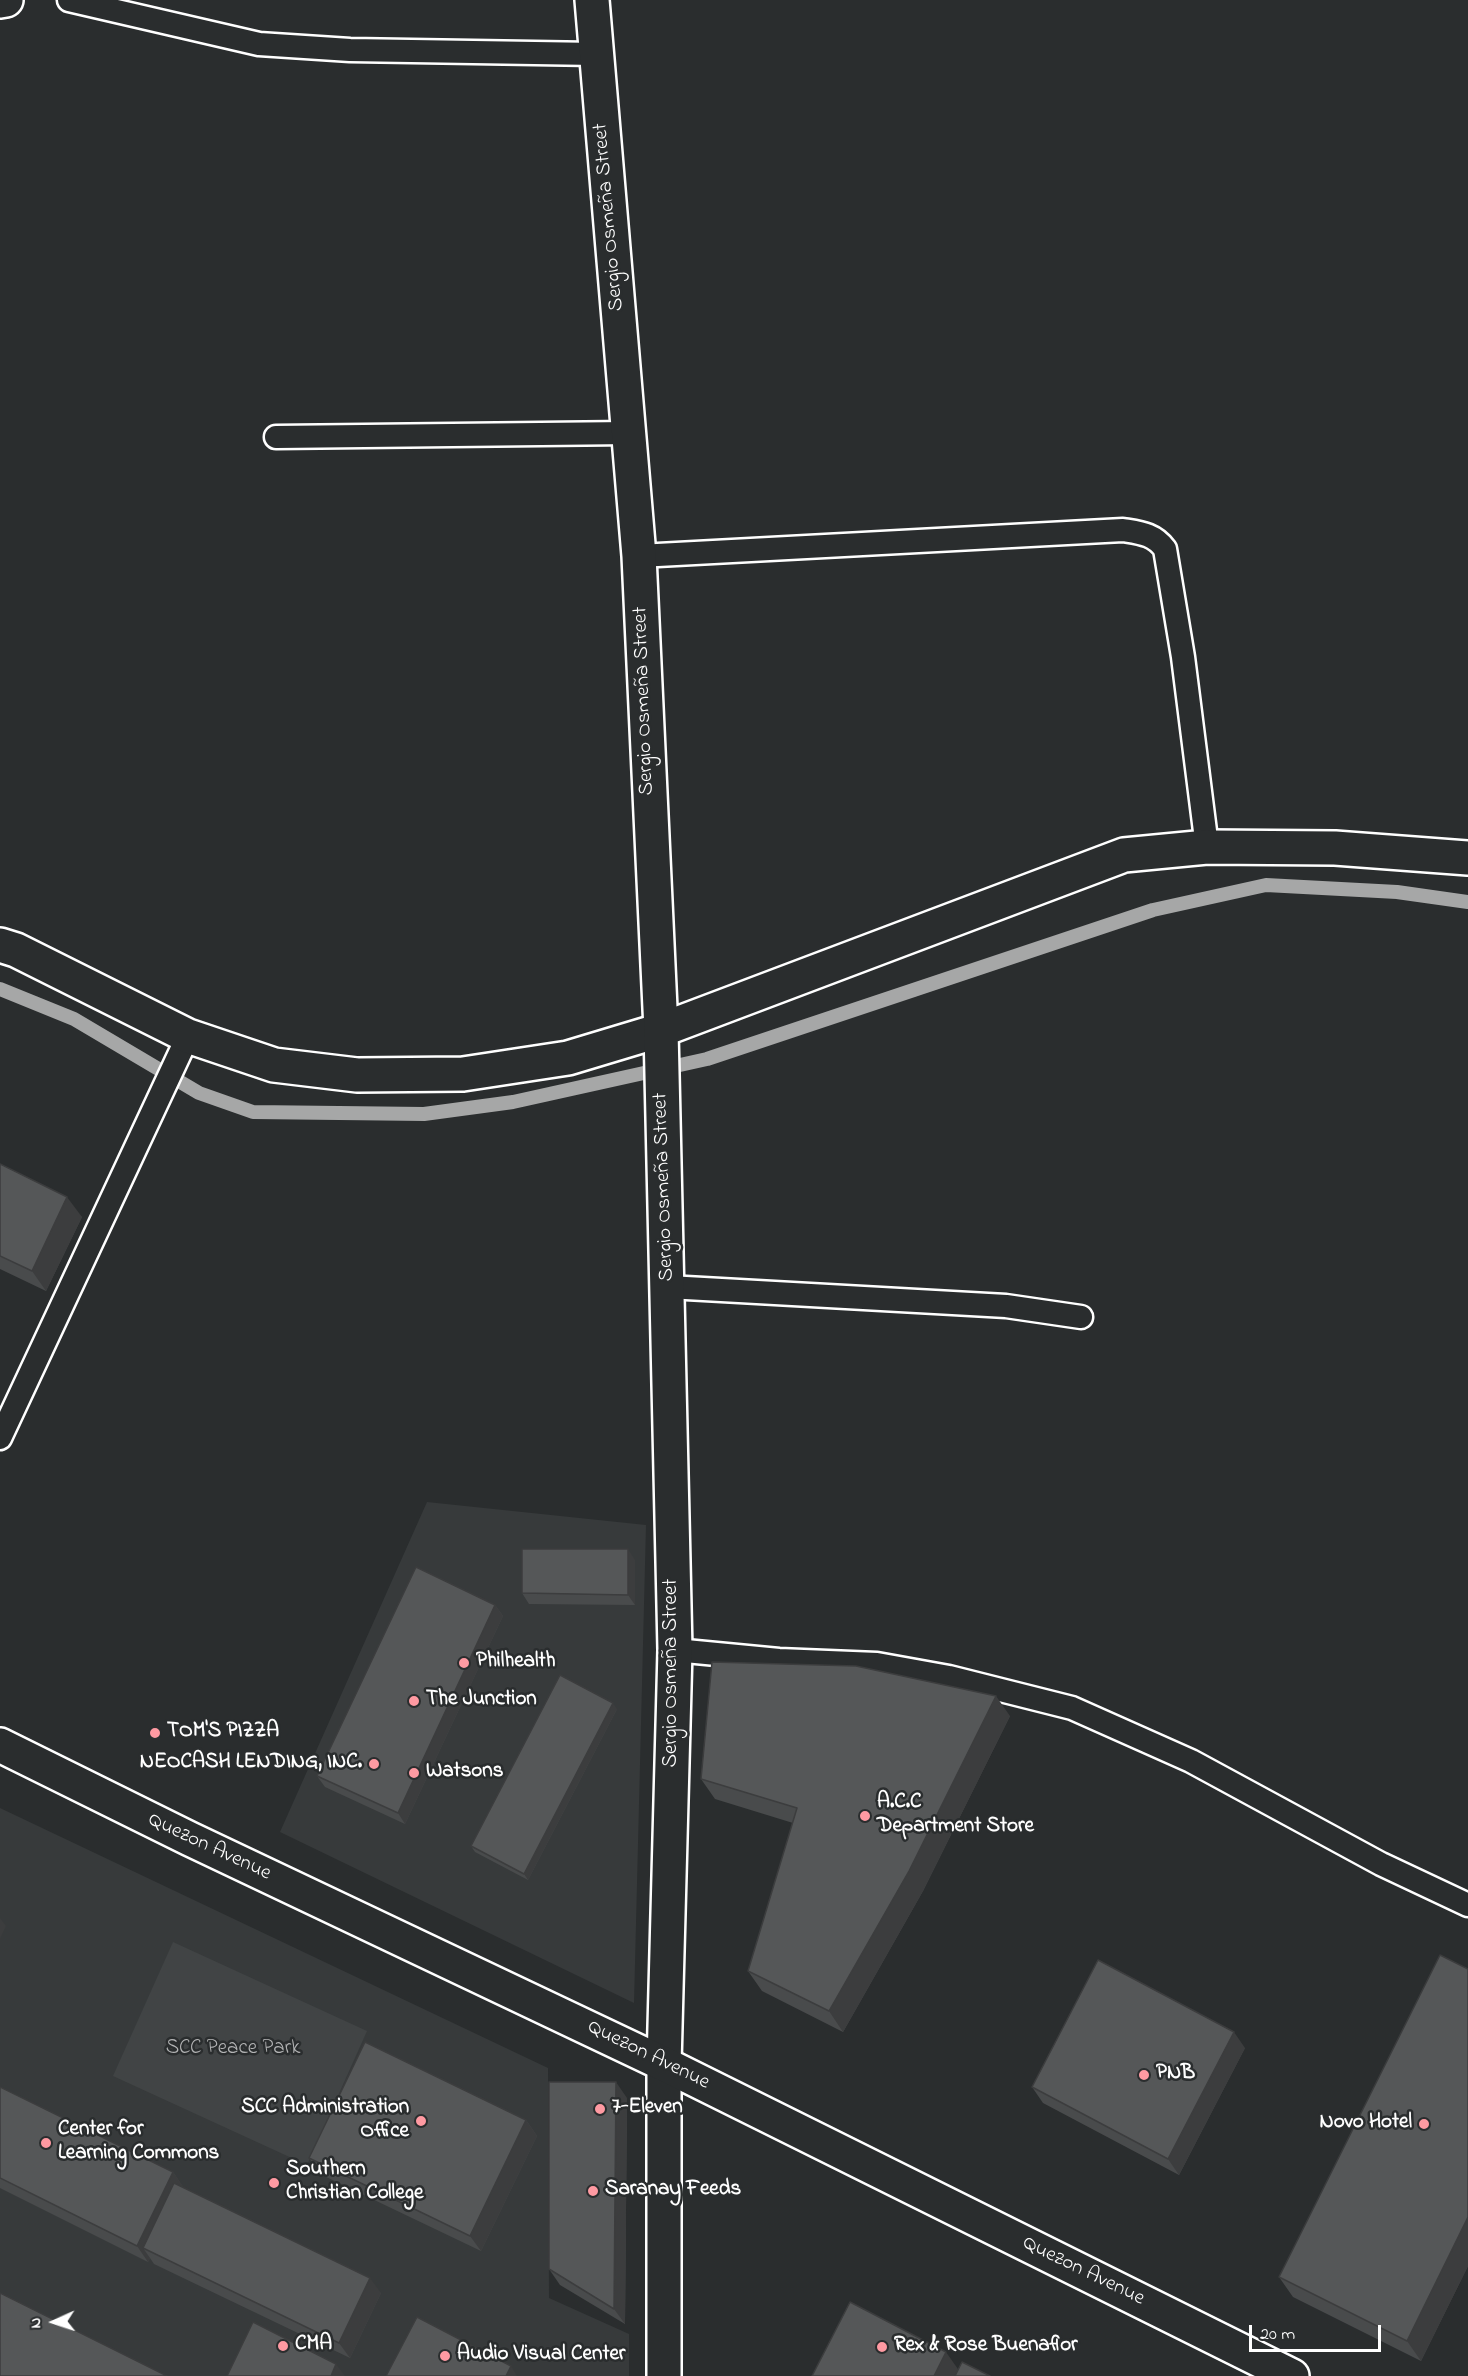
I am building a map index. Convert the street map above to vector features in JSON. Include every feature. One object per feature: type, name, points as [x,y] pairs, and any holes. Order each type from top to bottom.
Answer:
[{"type":"street","points":[[0,1],[6,0]]},
{"type":"street","name":"Sergio Osmeña Street","points":[[592,0],[639,556],[661,1030],[675,1650],[664,2064],[664,2376]]},
{"type":"street","points":[[0,945],[16,950],[182,1046],[274,1065],[357,1075],[463,1074],[568,1058],[661,1030],[1124,855],[1207,847],[1335,848],[1468,858]]},
{"type":"street","name":"Quezon Avenue","points":[[0,1745],[180,1834],[664,2064],[1292,2376]]},
{"type":"lane","points":[[69,0],[259,44],[350,50],[596,54]]},
{"type":"lane","points":[[276,437],[629,433]]},
{"type":"lane","points":[[639,556],[1123,530],[1149,535],[1158,540],[1165,549],[1184,657],[1207,847]]},
{"type":"lane","points":[[0,1438],[182,1046]]},
{"type":"lane","points":[[668,1287],[1006,1306],[1081,1317]]},
{"type":"lane","points":[[675,1650],[779,1660],[877,1664],[949,1677],[1072,1708],[1191,1761],[1381,1864],[1468,1905]]},
{"type":"shaded area","points":[[427,1502],[646,1525],[634,2003],[280,1832]]},
{"type":"shaded area","name":"Southern Christian College","points":[[0,1808],[548,2068],[549,2298],[629,2334],[629,2376],[0,2376]]},
{"type":"green space","name":"SCC Peace Park","points":[[173,1942],[367,2031],[307,2165],[113,2076]]},
{"type":"building","points":[[0,1164],[67,1197],[32,1271],[0,1256]]},
{"type":"building","points":[[522,1549],[628,1549],[628,1595],[522,1593]]},
{"type":"building","name":"The Junction","points":[[416,1567],[495,1605],[398,1813],[317,1776]]},
{"type":"building","points":[[712,1662],[856,1666],[996,1696],[909,1871],[829,2011],[748,1971],[797,1808],[701,1779]]},
{"type":"building","points":[[560,1675],[613,1703],[524,1874],[471,1846]]},
{"type":"building","name":"Novo Hotel","points":[[1440,1955],[1468,1969],[1468,2217],[1407,2341],[1279,2277]]},
{"type":"building","name":"PNB","points":[[1098,1960],[1234,2032],[1168,2159],[1032,2087]]},
{"type":"building","points":[[365,2042],[526,2120],[470,2236],[309,2158]]},
{"type":"building","name":"Saranay Feeds","points":[[549,2082],[616,2082],[614,2309],[549,2269]]},
{"type":"building","name":"Center for Learning Commons","points":[[0,2087],[173,2172],[137,2246],[0,2178]]},
{"type":"building","points":[[174,2183],[370,2278],[339,2343],[143,2248]]},
{"type":"building","points":[[0,2293],[167,2376],[0,2376]]},
{"type":"building","points":[[850,2302],[946,2352],[934,2376],[812,2376]]},
{"type":"building","points":[[417,2317],[511,2366],[506,2376],[386,2376]]},
{"type":"building","points":[[253,2322],[336,2364],[331,2376],[227,2376]]},
{"type":"building","points":[[962,2362],[990,2376],[955,2376]]},
{"type":"waterway","points":[[0,989],[74,1019],[199,1093],[253,1112],[424,1114],[513,1102],[707,1059],[1153,910],[1266,885],[1397,892],[1468,902]]},
{"type":"place","name":"Philhealth","points":[[464,1663]]},
{"type":"place","name":"The Junction","points":[[414,1701]]},
{"type":"place","name":"TOM'S PIZZA","points":[[155,1733]]},
{"type":"place","name":"NEOCASH LENDING, INC.","points":[[374,1764]]},
{"type":"place","name":"Watsons","points":[[414,1773]]},
{"type":"place","name":"A.C.C Department Store","points":[[865,1816]]},
{"type":"place","name":"PNB","points":[[1144,2075]]},
{"type":"place","name":"7-Eleven","points":[[600,2109]]},
{"type":"place","name":"SCC Administration Office","points":[[421,2121]]},
{"type":"place","name":"Novo Hotel","points":[[1424,2124]]},
{"type":"place","name":"Center for Learning Commons","points":[[46,2143]]},
{"type":"place","name":"Southern Christian College","points":[[274,2183]]},
{"type":"place","name":"Saranay Feeds","points":[[593,2191]]},
{"type":"place","name":"CMA","points":[[283,2346]]},
{"type":"place","name":"Rex & Rose Buenaflor","points":[[882,2347]]},
{"type":"place","name":"Audio Visual Center","points":[[445,2356]]}]
